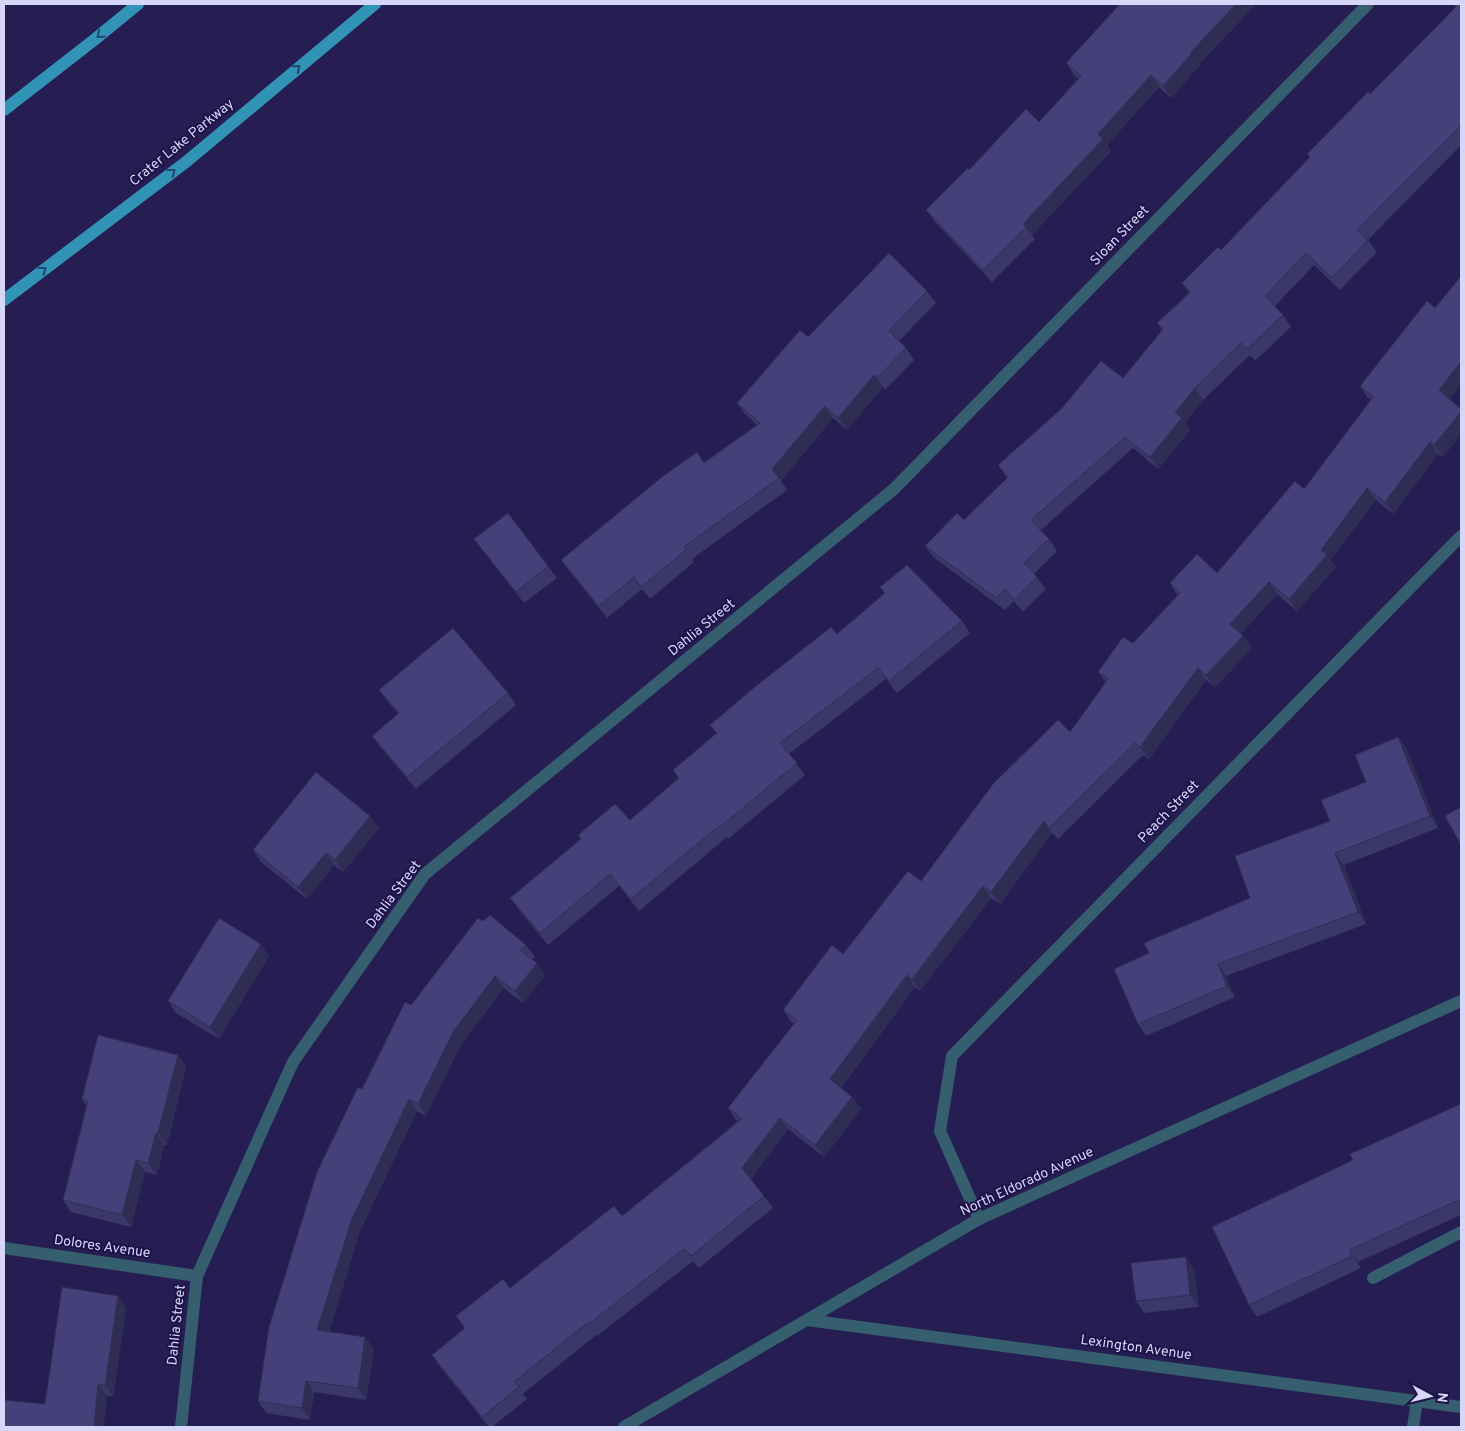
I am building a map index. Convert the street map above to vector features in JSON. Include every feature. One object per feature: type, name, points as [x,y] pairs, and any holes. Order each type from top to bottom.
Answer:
[{"type":"main road","points":[[4,110],[138,4]]},
{"type":"main road","name":"Crater Lake Parkway","points":[[4,300],[186,162],[375,4]]},
{"type":"street","name":"Sloan Street","points":[[894,490],[1368,4]]},
{"type":"street","name":"Dahlia Street","points":[[181,1427],[197,1276],[293,1062],[425,874],[894,490]]},
{"type":"street","name":"Peach Street","points":[[978,1220],[940,1131],[952,1056],[1461,536]]},
{"type":"street","name":"North Eldorado Avenue","points":[[624,1427],[978,1220],[1461,1000]]},
{"type":"street","points":[[1373,1278],[1461,1232]]},
{"type":"street","name":"Dolores Avenue","points":[[4,1248],[197,1276]]},
{"type":"street","name":"Lexington Avenue","points":[[807,1320],[1461,1407]]},
{"type":"street","points":[[1412,1427],[1416,1401]]},
{"type":"building","points":[[1120,4],[1236,4],[1191,52],[1163,86],[1151,75],[1098,134],[1103,139],[1023,224],[1026,227],[983,270],[926,210],[968,168],[969,170],[1026,109],[1039,122],[1081,76],[1066,63]]},
{"type":"building","points":[[1457,4],[1461,4],[1461,125],[1357,230],[1368,240],[1332,278],[1306,253],[1265,296],[1283,315],[1247,349],[1241,343],[1195,388],[1175,413],[1182,418],[1150,457],[1125,437],[1031,520],[1049,539],[1024,563],[1037,577],[1014,600],[1005,589],[996,598],[925,546],[957,513],[964,520],[1008,477],[998,465],[1062,408],[1101,361],[1123,378],[1163,329],[1157,323],[1191,292],[1182,283],[1218,247],[1221,250],[1310,157],[1307,154],[1368,92],[1370,94]]},
{"type":"building","points":[[889,253],[927,291],[889,331],[906,348],[877,378],[874,375],[838,418],[825,406],[772,469],[779,478],[684,547],[686,550],[641,587],[634,577],[599,606],[561,560],[662,477],[697,452],[704,463],[760,423],[737,403],[800,330],[808,337]]},
{"type":"building","points":[[1461,276],[1461,362],[1439,390],[1461,409],[1461,412],[1434,445],[1430,442],[1385,502],[1367,488],[1321,550],[1327,555],[1289,599],[1269,582],[1230,624],[1243,636],[1206,675],[1198,668],[1140,747],[1135,743],[1049,828],[1044,821],[991,892],[983,886],[912,979],[907,975],[830,1079],[852,1097],[815,1145],[780,1118],[742,1168],[764,1196],[691,1256],[684,1249],[589,1324],[587,1323],[514,1382],[519,1387],[482,1417],[432,1355],[465,1328],[456,1316],[503,1279],[510,1288],[614,1206],[622,1216],[742,1119],[728,1108],[797,1020],[783,1010],[832,945],[843,954],[908,871],[921,881],[993,784],[1058,720],[1070,732],[1108,679],[1098,672],[1123,637],[1133,643],[1180,593],[1170,583],[1197,554],[1217,573],[1295,481],[1304,489],[1373,397],[1360,386],[1427,301],[1435,308]]},
{"type":"building","points":[[508,513],[548,566],[516,592],[474,539]]},
{"type":"building","points":[[907,565],[962,621],[889,681],[878,668],[780,743],[797,763],[631,899],[610,874],[540,933],[510,898],[581,839],[578,835],[615,804],[630,820],[679,778],[673,770],[717,733],[710,725],[831,627],[837,634],[885,593],[880,587]]},
{"type":"building","points":[[453,628],[508,693],[407,777],[372,736],[399,713],[379,690]]},
{"type":"building","points":[[1398,737],[1430,816],[1335,853],[1358,912],[1218,964],[1227,986],[1138,1024],[1114,969],[1149,953],[1144,943],[1250,898],[1235,856],[1330,821],[1321,800],[1366,782],[1355,755]]},
{"type":"building","points":[[316,772],[370,816],[335,860],[326,853],[298,887],[253,850]]},
{"type":"building","points":[[1461,807],[1461,845],[1445,816]]},
{"type":"building","points":[[490,915],[526,945],[520,950],[537,963],[515,991],[495,976],[453,1032],[418,1104],[409,1099],[352,1219],[317,1330],[365,1337],[358,1388],[306,1381],[302,1408],[258,1401],[269,1327],[317,1172],[358,1087],[362,1089],[405,1002],[411,1005],[478,918],[483,921]]},
{"type":"building","points":[[219,918],[261,944],[210,1027],[168,1001]]},
{"type":"building","points":[[98,1035],[178,1055],[158,1133],[156,1133],[148,1163],[136,1160],[122,1215],[63,1200],[88,1101],[82,1099]]},
{"type":"building","points":[[1461,1104],[1461,1199],[1349,1250],[1352,1256],[1249,1305],[1212,1227],[1353,1160],[1350,1154]]},
{"type":"building","points":[[1186,1257],[1190,1295],[1136,1301],[1131,1263]]},
{"type":"building","points":[[62,1287],[118,1296],[105,1385],[98,1384],[94,1427],[4,1427],[4,1400],[45,1404]]}]
